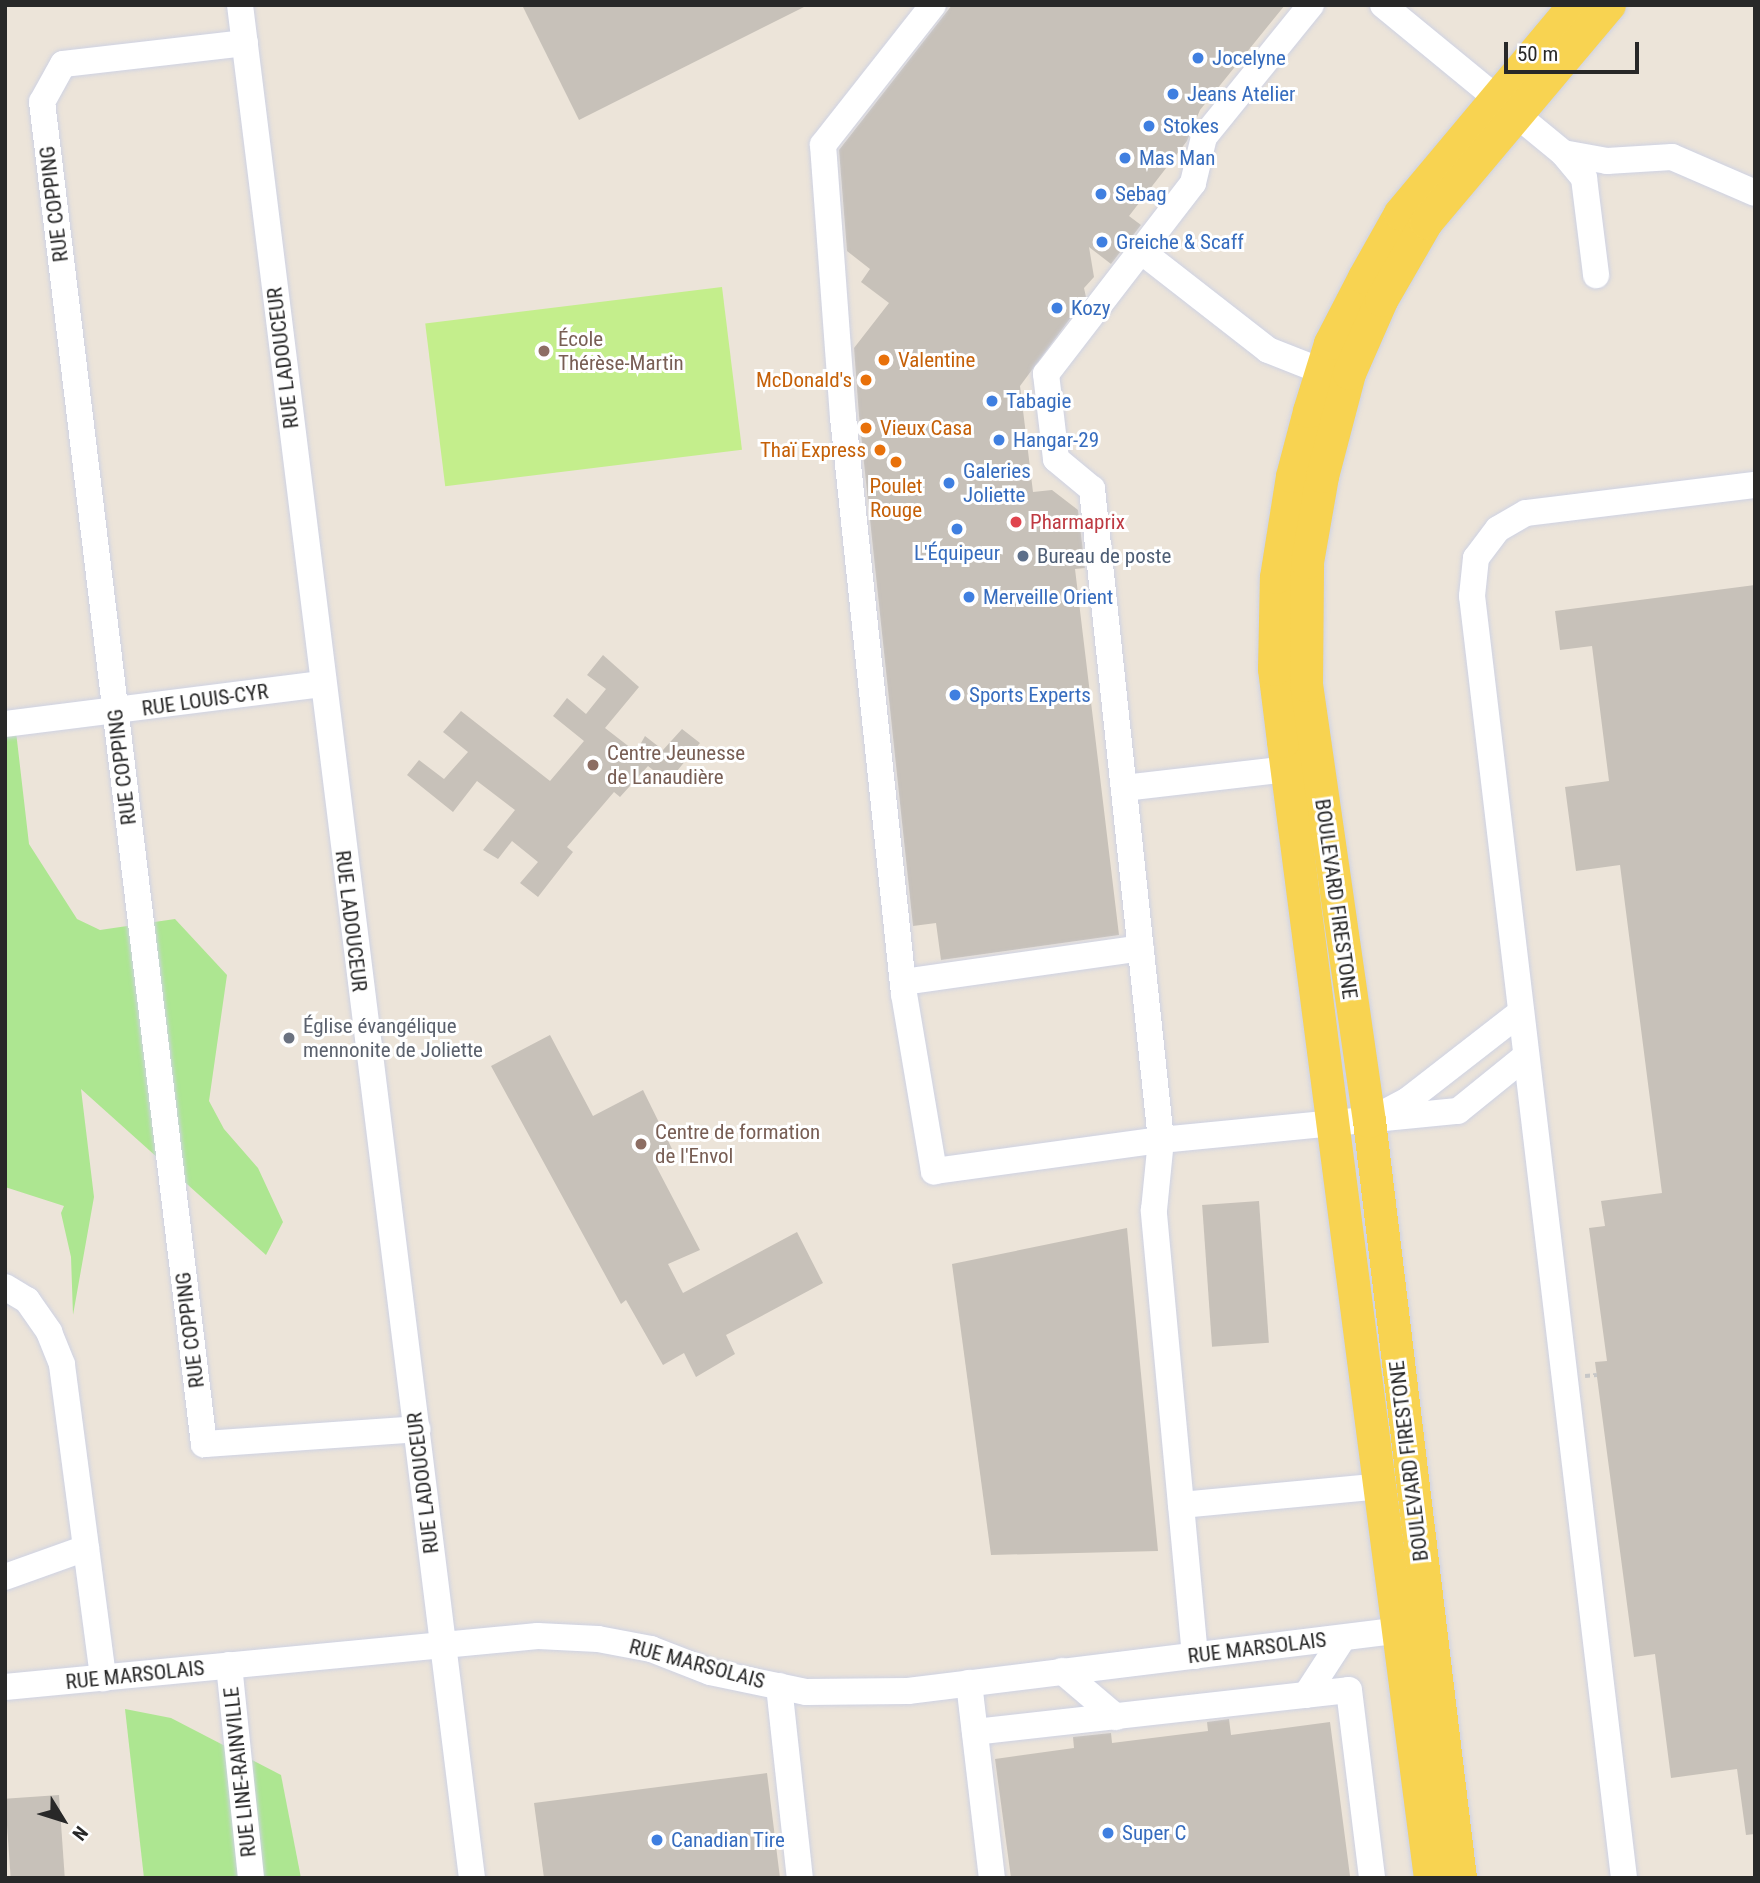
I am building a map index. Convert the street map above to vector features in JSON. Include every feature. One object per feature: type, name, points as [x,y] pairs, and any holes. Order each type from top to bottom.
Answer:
[{"type":"main road","name":"BOULEVARD FIRESTONE","points":[[1460,1878],[1414,1629],[1381,1486],[1274,669],[1276,577],[1292,476],[1334,377],[1426,222],[1574,5]]},
{"type":"main road","name":"BOULEVARD FIRESTONE","points":[[1507,106],[1609,5]]},
{"type":"main road","name":"BOULEVARD FIRESTONE","points":[[1334,377],[1322,477],[1307,562],[1306,685],[1370,1121],[1414,1629],[1430,1878]]},
{"type":"street","name":"RUE LADOUCEUR","points":[[240,5],[472,1878]]},
{"type":"street","points":[[933,5],[823,145],[843,417],[902,982],[934,1171],[1161,1140],[1458,1111],[1526,1056]]},
{"type":"street","points":[[1195,1656],[1154,1210],[1161,1140],[1092,489],[1056,459],[1046,374],[1193,183],[1204,137],[1311,5]]},
{"type":"street","points":[[1383,5],[1563,153],[1584,178],[1596,275]]},
{"type":"street","name":"RUE COPPING","points":[[244,43],[64,64],[42,102],[204,1444],[417,1429]]},
{"type":"street","points":[[1563,153],[1606,161],[1672,157],[1755,193]]},
{"type":"street","points":[[1141,251],[1268,350],[1334,377]]},
{"type":"street","points":[[1623,1878],[1472,596],[1476,558],[1498,529],[1526,513],[1755,485]]},
{"type":"street","name":"RUE LOUIS-CYR","points":[[5,724],[322,684]]},
{"type":"street","points":[[1124,788],[1287,769]]},
{"type":"street","points":[[902,982],[1141,948]]},
{"type":"street","points":[[1370,1121],[1408,1100],[1521,1012]]},
{"type":"street","points":[[5,1287],[27,1300],[48,1332],[62,1365],[103,1678]]},
{"type":"street","points":[[1181,1506],[1381,1486]]},
{"type":"street","points":[[5,1577],[86,1548]]},
{"type":"street","name":"RUE MARSOLAIS","points":[[5,1687],[538,1636],[598,1639],[651,1649],[710,1672],[806,1692],[908,1691],[1414,1629]]},
{"type":"street","points":[[1306,1695],[1343,1638]]},
{"type":"street","name":"RUE LINE-RAINVILLE","points":[[229,1665],[251,1878]]},
{"type":"street","points":[[1062,1671],[1116,1717]]},
{"type":"street","points":[[969,1683],[992,1878]]},
{"type":"street","points":[[779,1686],[800,1878]]},
{"type":"street","points":[[975,1732],[1349,1690],[1372,1878]]},
{"type":"green space","points":[[722,287],[742,450],[445,486],[425,323]]},
{"type":"green space","points":[[15,723],[29,844],[77,919],[100,930],[175,919],[227,975],[209,1101],[224,1129],[258,1168],[283,1222],[266,1255],[81,1089],[94,1197],[73,1315],[71,1257],[61,1213],[64,1206],[5,1187],[5,724]]},
{"type":"green space","points":[[125,1709],[171,1718],[281,1775],[301,1878],[144,1878]]},
{"type":"building","points":[[522,5],[808,5],[579,120]]},
{"type":"building","name":"Galeries Joliette","points":[[952,5],[1285,5],[1200,110],[1187,141],[1129,216],[1141,225],[1111,264],[1089,247],[1094,277],[1084,288],[1086,297],[1020,386],[1033,492],[1052,490],[1078,510],[1085,568],[1075,569],[1119,935],[941,960],[936,923],[913,926],[859,416],[854,348],[889,303],[861,282],[870,269],[847,251],[839,150]]},
{"type":"building","points":[[1755,585],[1755,1834],[1746,1835],[1737,1769],[1671,1778],[1655,1654],[1634,1657],[1595,1362],[1607,1361],[1589,1228],[1605,1226],[1601,1201],[1662,1193],[1620,865],[1576,871],[1565,787],[1609,781],[1592,646],[1560,650],[1555,611]]},
{"type":"building","points":[[603,655],[639,687],[605,728],[636,752],[645,736],[663,750],[682,729],[700,743],[668,782],[648,766],[620,797],[614,792],[567,847],[573,852],[538,897],[520,883],[538,862],[512,841],[498,859],[483,850],[515,810],[477,781],[453,812],[407,775],[419,760],[444,779],[468,752],[443,732],[461,711],[550,781],[584,741],[553,716],[567,698],[586,714],[606,689],[587,675]]},
{"type":"building","points":[[550,1035],[593,1116],[643,1090],[675,1155],[655,1164],[700,1250],[668,1264],[683,1293],[797,1232],[823,1283],[726,1335],[735,1354],[696,1377],[684,1353],[663,1365],[626,1300],[621,1304],[491,1066]]},
{"type":"building","points":[[1259,1201],[1269,1343],[1212,1347],[1202,1205]]},
{"type":"building","points":[[1127,1228],[1158,1551],[991,1555],[952,1264]]},
{"type":"building","points":[[1229,1719],[1231,1735],[1330,1722],[1350,1876],[1011,1878],[995,1759],[1074,1748],[1073,1737],[1111,1733],[1112,1743],[1208,1731],[1207,1722]]},
{"type":"building","name":"Canadian Tire","points":[[767,1773],[780,1878],[544,1878],[534,1803]]},
{"type":"building","points":[[59,1795],[65,1878],[11,1878],[5,1799]]},
{"type":"place","name":"Jocelyne","points":[[1198,58]]},
{"type":"place","name":"Jeans Atelier","points":[[1173,94]]},
{"type":"place","name":"Stokes","points":[[1149,126]]},
{"type":"place","name":"Mas Man","points":[[1125,158]]},
{"type":"place","name":"Sebag","points":[[1101,194]]},
{"type":"place","name":"Greiche & Scaff","points":[[1102,242]]},
{"type":"place","name":"Kozy","points":[[1057,308]]},
{"type":"place","name":"École Thérèse-Martin","points":[[544,351]]},
{"type":"place","name":"Valentine","points":[[884,360]]},
{"type":"place","name":"McDonald's","points":[[866,380]]},
{"type":"place","name":"Tabagie","points":[[992,401]]},
{"type":"place","name":"Vieux Casa","points":[[866,428]]},
{"type":"place","name":"Hangar-29","points":[[999,440]]},
{"type":"place","name":"Thaï Express","points":[[880,450]]},
{"type":"place","name":"Poulet Rouge","points":[[896,462]]},
{"type":"place","name":"Galeries Joliette","points":[[949,483]]},
{"type":"place","name":"Pharmaprix","points":[[1016,522]]},
{"type":"place","name":"L'Équipeur","points":[[957,529]]},
{"type":"place","name":"Bureau de poste","points":[[1023,556]]},
{"type":"place","name":"Merveille Orient","points":[[969,597]]},
{"type":"place","name":"Sports Experts","points":[[955,695]]},
{"type":"place","name":"Centre Jeunesse de Lanaudière","points":[[593,765]]},
{"type":"place","name":"Église évangélique mennonite de Joliette","points":[[289,1038]]},
{"type":"place","name":"Centre de formation de l'Envol","points":[[641,1144]]},
{"type":"place","name":"Super C","points":[[1108,1833]]},
{"type":"place","name":"Canadian Tire","points":[[657,1840]]}]
